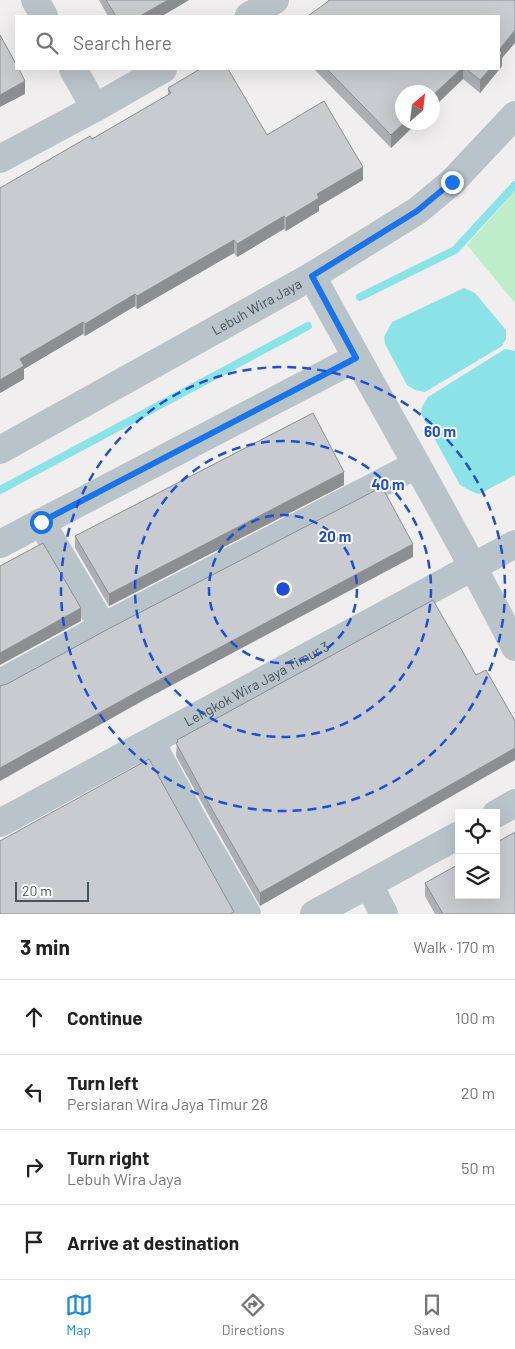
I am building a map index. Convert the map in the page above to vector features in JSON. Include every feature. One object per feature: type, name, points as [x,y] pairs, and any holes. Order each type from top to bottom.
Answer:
[{"type":"street","points":[[35,0],[43,15]]},
{"type":"street","points":[[251,15],[275,0]]},
{"type":"street","points":[[74,70],[95,108]]},
{"type":"street","points":[[0,159],[161,70]]},
{"type":"street","name":"Lebuh Wira Jaya","points":[[0,450],[312,276],[417,211],[452,182],[515,115]]},
{"type":"street","points":[[312,276],[474,567],[515,647]]},
{"type":"street","points":[[0,544],[356,358]]},
{"type":"street","points":[[0,683],[103,627],[416,465]]},
{"type":"street","points":[[41,522],[103,627]]},
{"type":"street","name":"Lengkok Wira Jaya Timur 3","points":[[0,823],[515,544]]},
{"type":"street","points":[[151,742],[200,833],[247,914]]},
{"type":"street","points":[[500,812],[515,803]]},
{"type":"street","points":[[314,914],[455,837]]},
{"type":"street","points":[[369,885],[384,914]]},
{"type":"green space","points":[[515,191],[515,303],[467,245]]},
{"type":"water","points":[[464,288],[475,293],[506,330],[506,339],[502,346],[425,392],[415,390],[407,385],[385,344],[384,337],[392,322]]},
{"type":"water","points":[[505,349],[515,351],[515,475],[479,494],[460,485],[421,414],[422,407],[428,397]]},
{"type":"building","points":[[106,0],[168,0],[142,15],[115,15]]},
{"type":"building","points":[[330,0],[515,0],[515,30],[500,49],[500,15],[309,15]]},
{"type":"building","points":[[0,35],[15,62],[15,70],[20,70],[25,81],[0,95]]},
{"type":"building","points":[[198,70],[229,70],[267,135],[324,101],[363,167],[317,194],[319,198],[286,218],[284,216],[237,244],[234,240],[137,296],[135,294],[85,324],[83,322],[20,359],[24,366],[0,380],[0,188],[90,136],[92,139],[171,93],[168,88]]},
{"type":"building","points":[[328,70],[460,70],[440,89],[440,85],[395,85],[396,130],[391,135]]},
{"type":"building","points":[[467,70],[489,70],[480,80]]},
{"type":"building","points":[[313,413],[344,472],[109,594],[75,536]]},
{"type":"building","points":[[382,487],[413,544],[144,688],[0,768],[0,686]]},
{"type":"building","points":[[43,543],[81,608],[0,653],[0,566]]},
{"type":"building","points":[[433,600],[476,675],[486,670],[515,721],[515,748],[260,893],[176,743],[178,742],[177,740]]},
{"type":"building","points":[[149,759],[234,912],[230,914],[0,914],[0,841]]},
{"type":"building","points":[[515,832],[515,914],[443,914],[425,883],[455,866],[455,899],[500,899],[500,841]]},
{"type":"waterway","points":[[360,297],[455,250],[515,185]]},
{"type":"waterway","points":[[0,490],[308,326]]},
{"type":"route","points":[[41,522],[356,358],[312,276],[417,211],[452,182]]}]
